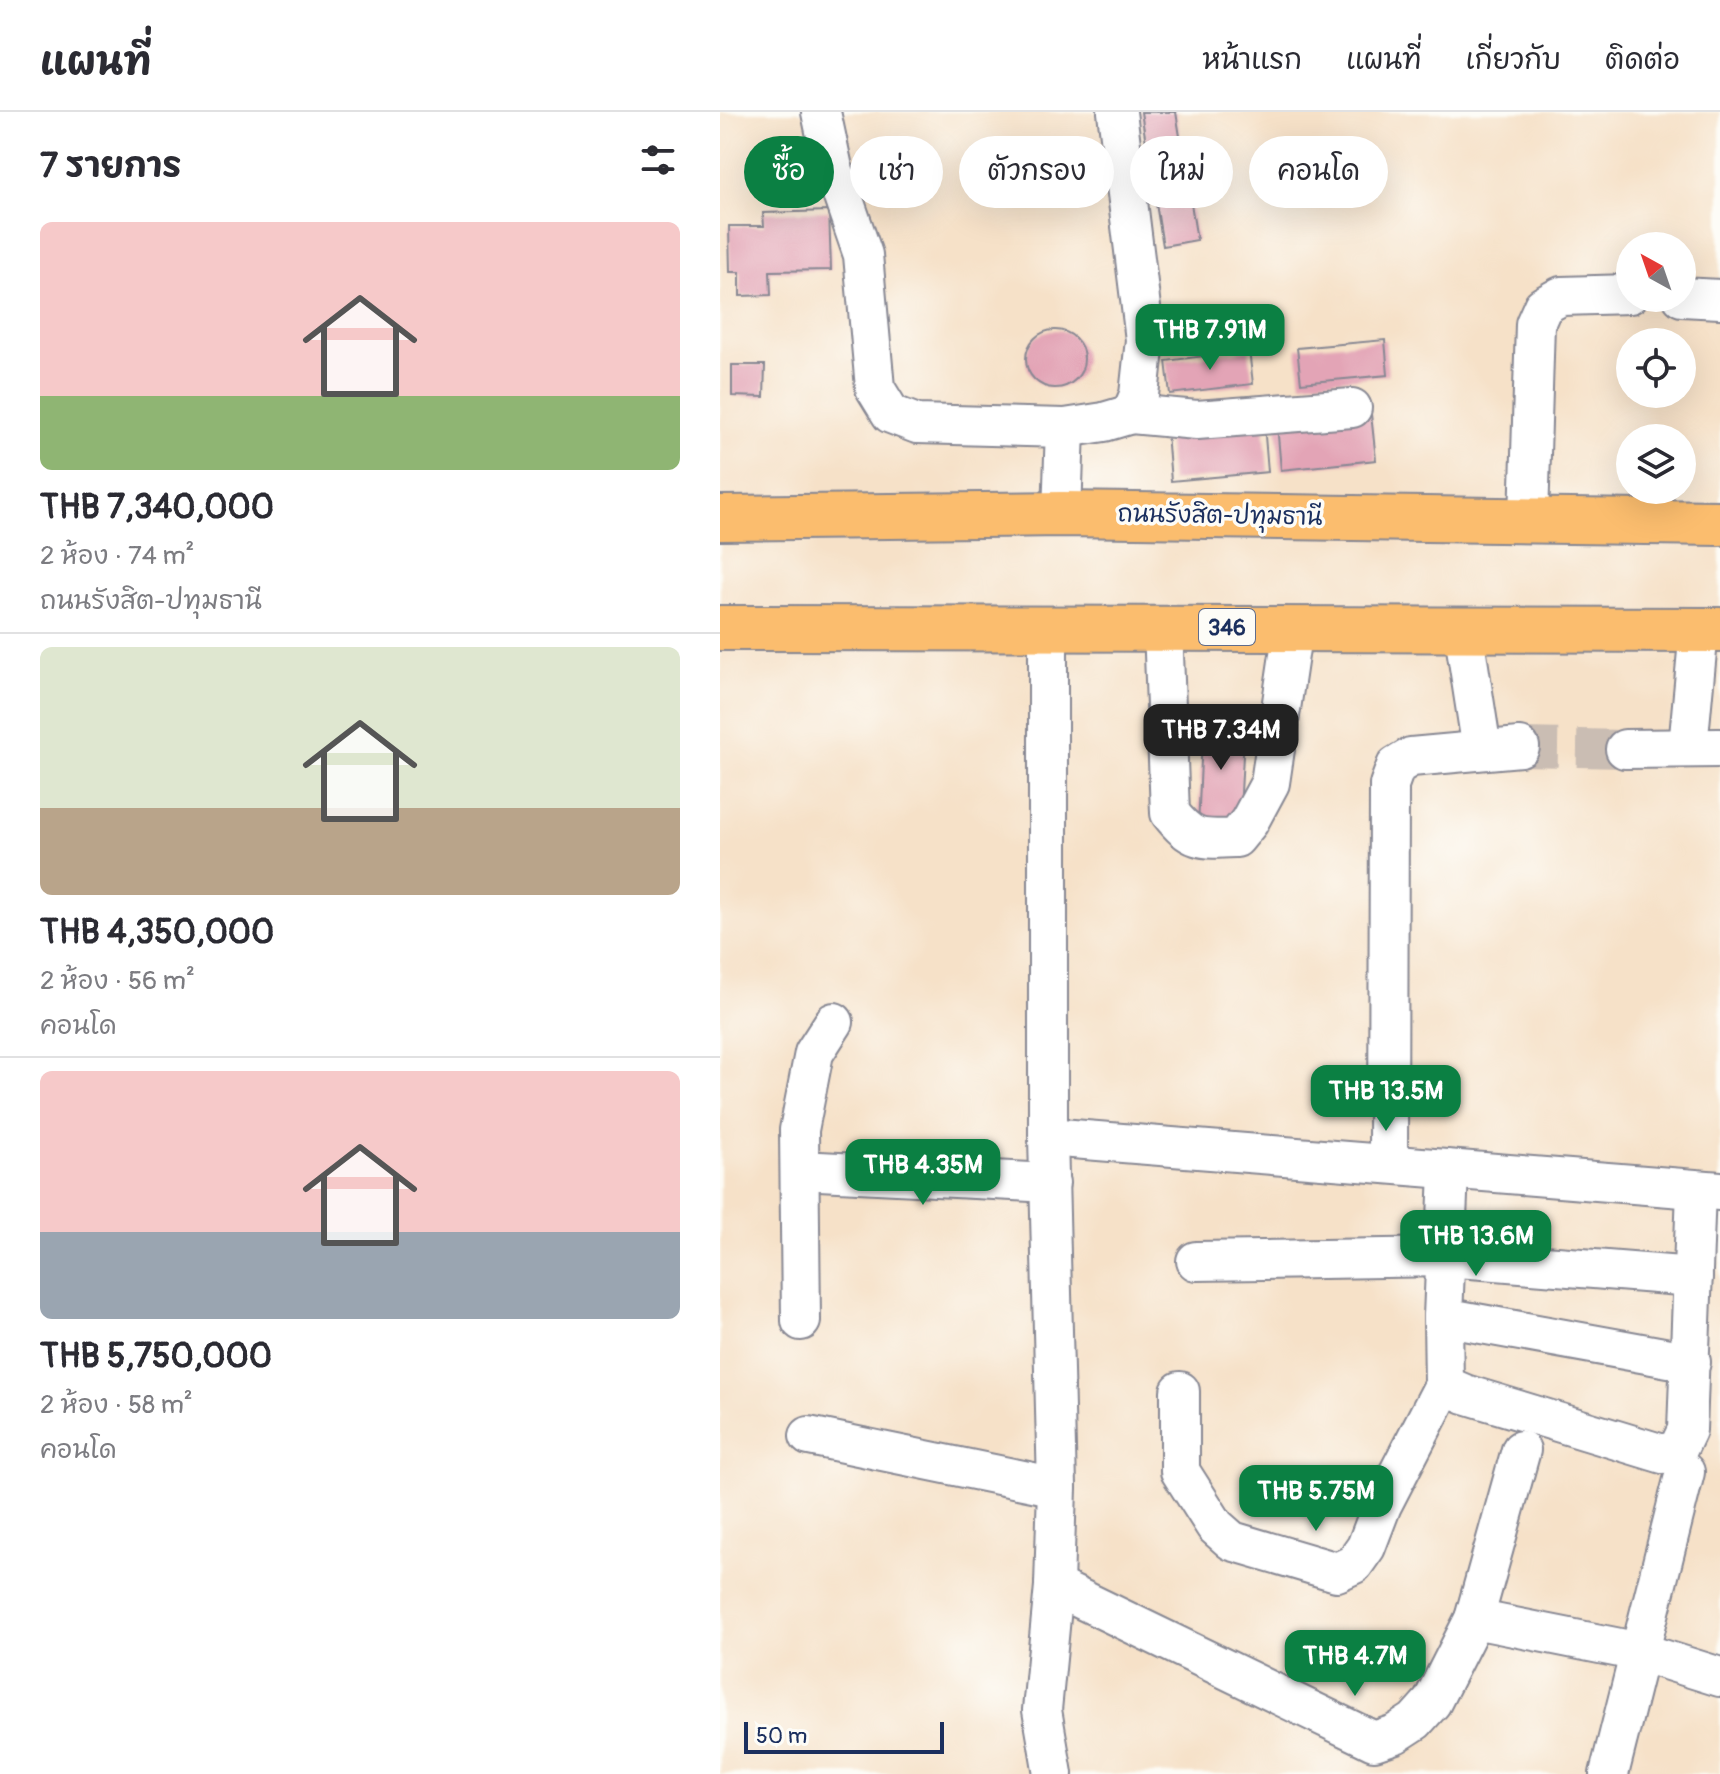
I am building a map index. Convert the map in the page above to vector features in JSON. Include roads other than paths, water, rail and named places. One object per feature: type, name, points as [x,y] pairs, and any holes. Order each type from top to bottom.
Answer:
[{"type":"main road","name":"ถนนรังสิต-ปทุมธานี","points":[[729,518],[1062,514],[1720,523]]},
{"type":"main road","name":"346","points":[[727,628],[1709,630]]},
{"type":"street","points":[[821,112],[833,168],[863,255],[875,388],[891,414],[917,424],[1065,428],[1131,414],[1197,420],[1352,408]]},
{"type":"street","points":[[1117,112],[1145,340],[1139,395],[1131,414]]},
{"type":"street","points":[[1529,519],[1535,324],[1543,306],[1561,296],[1616,294]]},
{"type":"street","points":[[1696,298],[1720,299]]},
{"type":"street","points":[[1062,514],[1065,428]]},
{"type":"street","points":[[1163,627],[1170,813],[1185,833],[1205,840],[1236,838],[1249,822],[1270,783],[1293,628]]},
{"type":"street","points":[[1048,628],[1048,1137],[1057,1487],[1054,1586],[1042,1710],[1053,1774]]},
{"type":"street","points":[[1463,628],[1482,750]]},
{"type":"street","points":[[1625,749],[1704,747],[1709,630]]},
{"type":"street","points":[[1388,1164],[1389,785],[1396,766],[1411,757],[1520,747]]},
{"type":"street","points":[[801,1321],[799,1130],[814,1053],[834,1022]]},
{"type":"street","points":[[1048,1137],[1708,1191],[1693,1277],[1687,1430],[1678,1449],[1663,1454],[1444,1385]]},
{"type":"street","points":[[800,1170],[1050,1183]]},
{"type":"street","points":[[1180,1391],[1180,1471],[1215,1526],[1232,1541],[1337,1572],[1354,1564],[1366,1547],[1382,1505],[1444,1385],[1443,1317],[1449,1171]]},
{"type":"street","points":[[1196,1261],[1446,1257],[1693,1277]]},
{"type":"street","points":[[1443,1317],[1691,1362]]},
{"type":"street","points":[[809,1436],[1057,1487]]},
{"type":"street","points":[[1054,1586],[1374,1741],[1395,1734],[1415,1721],[1432,1702],[1474,1619],[1521,1450]]},
{"type":"street","points":[[1609,1774],[1685,1472]]},
{"type":"street","points":[[1474,1619],[1640,1652],[1720,1677]]},
{"type":"tunnel","points":[[1520,747],[1625,749]]}]
